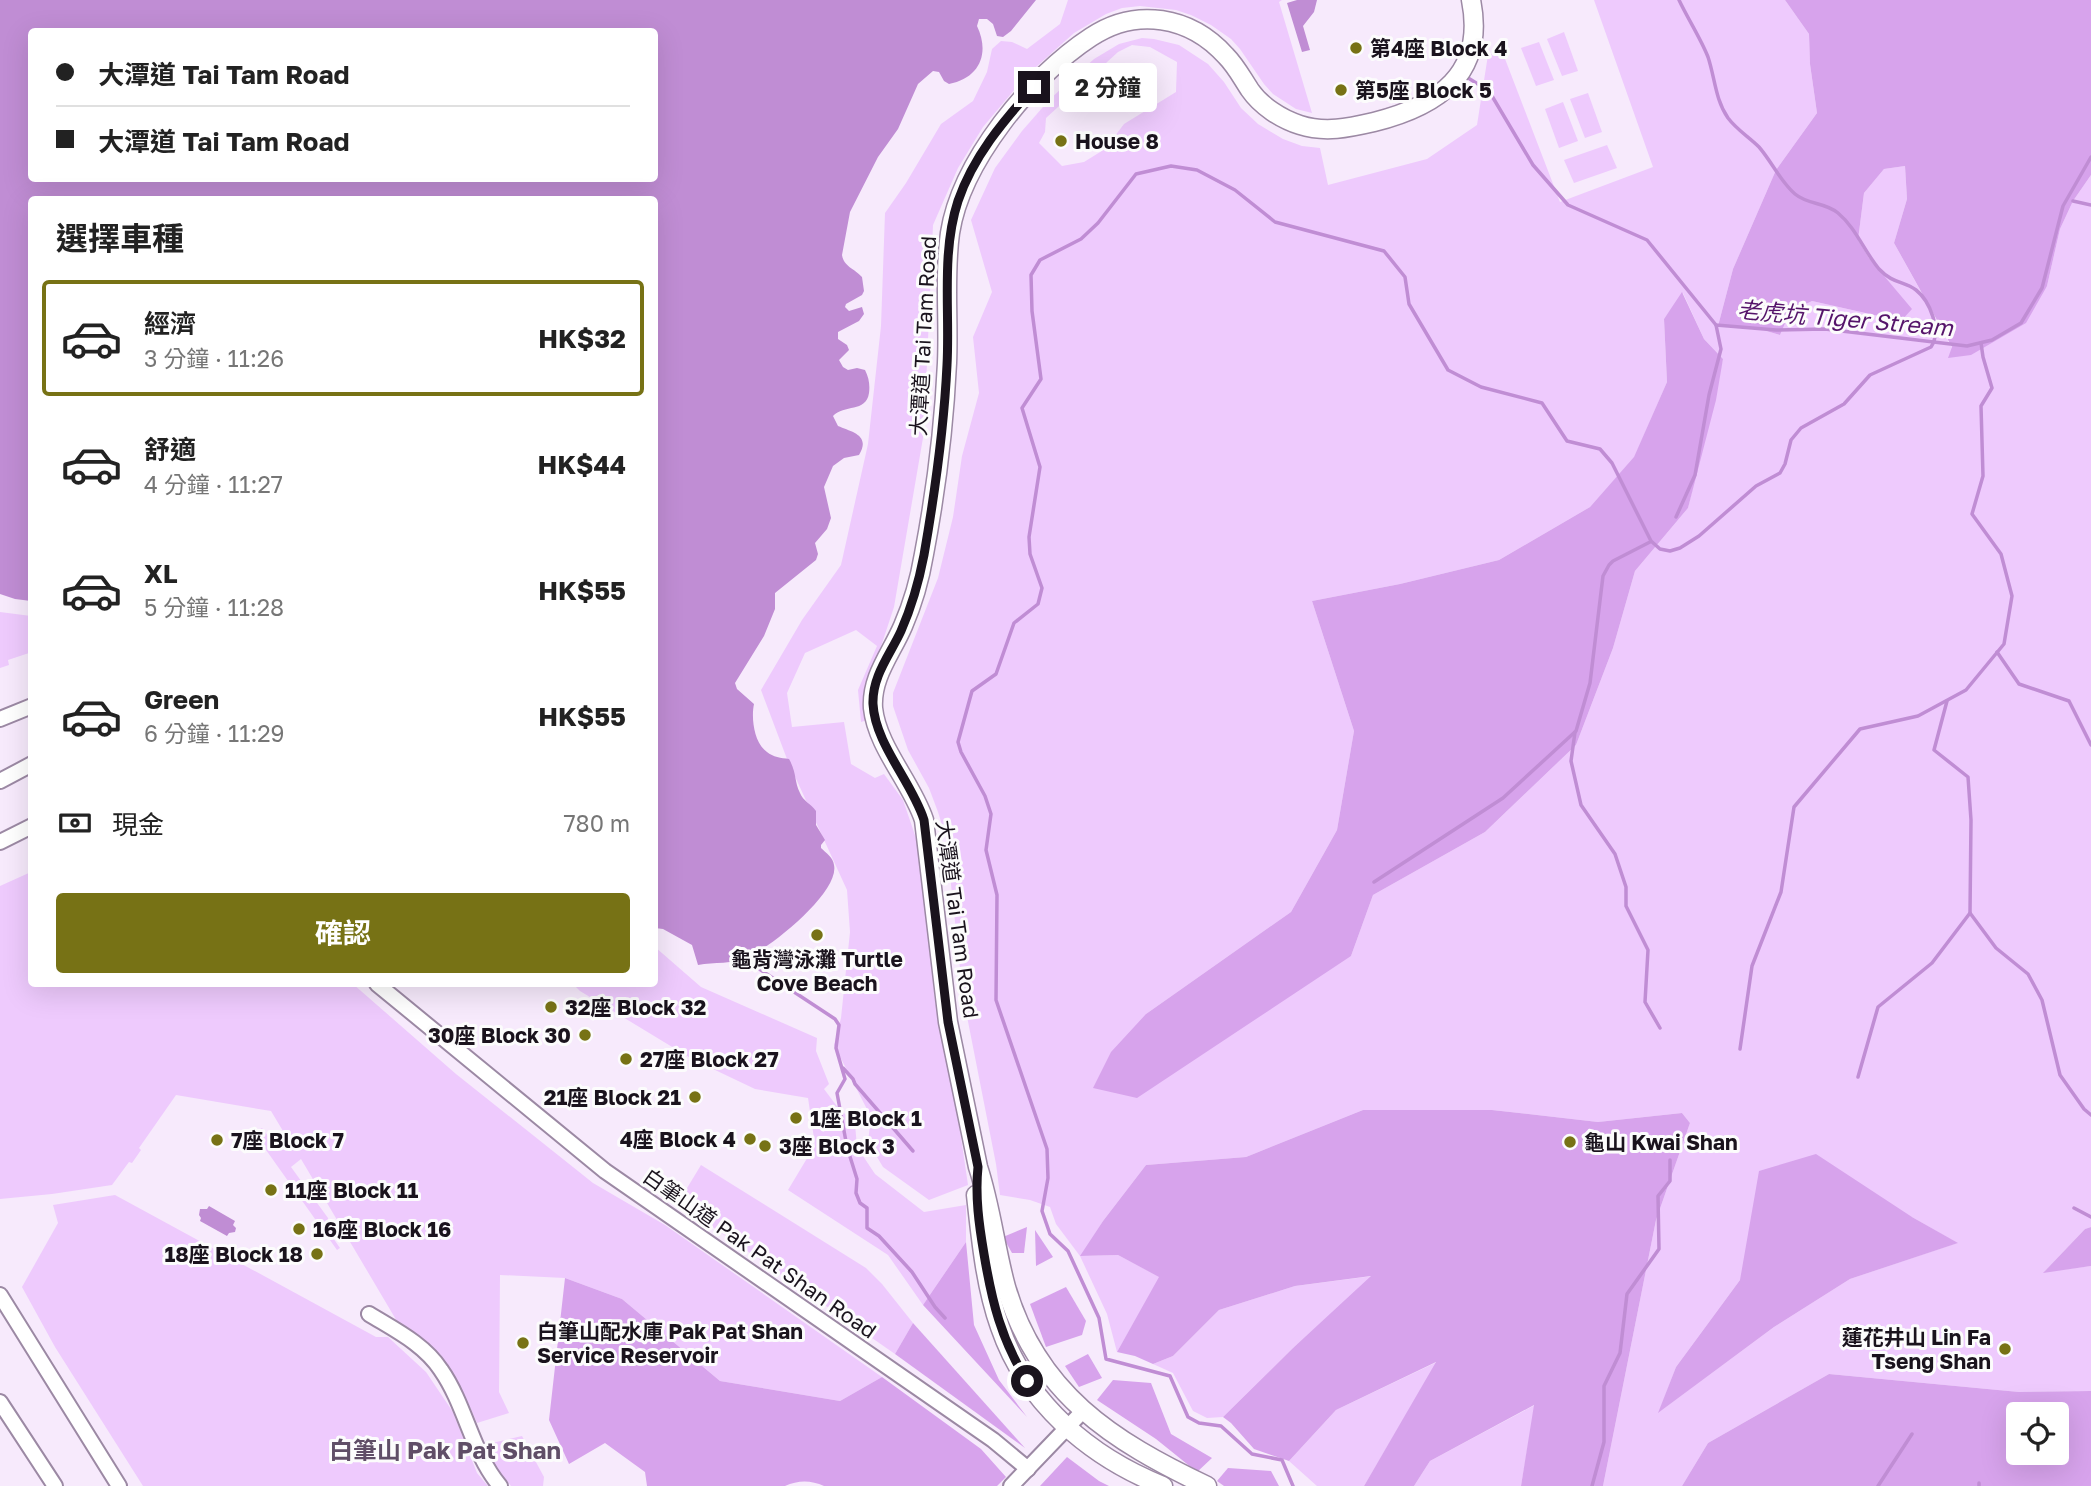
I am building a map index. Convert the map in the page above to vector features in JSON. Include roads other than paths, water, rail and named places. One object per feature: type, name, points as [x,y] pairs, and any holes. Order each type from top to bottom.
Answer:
[{"type":"main road","name":"大潭道 Tai Tam Road","points":[[1207,1486],[1142,1454],[1083,1410],[1043,1367],[1022,1328],[1005,1281],[978,1167],[947,1011],[924,820],[877,725],[873,700],[875,685],[908,613],[924,554],[943,425],[948,355],[950,235],[964,187],[990,140],[1034,87],[1084,41],[1119,23],[1148,19],[1172,22],[1192,30],[1222,51],[1253,94],[1268,108],[1299,125],[1332,130],[1402,114],[1429,102],[1449,87],[1466,65],[1472,46],[1475,24],[1471,0]]},
{"type":"main road","name":"大潭道 Tai Tam Road","points":[[978,1167],[975,1188],[992,1299],[1011,1354],[1044,1403],[1084,1443],[1114,1462],[1163,1486]]},
{"type":"street","points":[[0,719],[28,708]]},
{"type":"street","points":[[0,781],[28,766]]},
{"type":"street","points":[[0,842],[28,828]]},
{"type":"street","name":"白筆山道 Pak Pat Shan Road","points":[[381,987],[605,1171],[993,1440],[1028,1469]]},
{"type":"street","points":[[0,1295],[119,1486]]},
{"type":"street","points":[[369,1314],[414,1342],[442,1371],[486,1468],[500,1486]]},
{"type":"street","points":[[0,1402],[55,1486]]},
{"type":"street","points":[[1011,1486],[1083,1410]]},
{"type":"waterway","points":[[1293,1486],[1282,1460],[1252,1454],[1221,1426],[1199,1423],[1188,1417],[1170,1376],[1106,1359],[1099,1318],[1068,1251],[1050,1234],[1042,1211],[1048,1178],[1047,1149],[996,1000],[997,895],[986,850],[991,814],[958,742],[972,691],[996,674],[1014,623],[1038,604],[1042,588],[1030,554],[1029,537],[1040,467],[1022,408],[1041,379],[1032,311],[1031,275],[1040,260],[1081,239],[1098,223],[1136,174],[1171,166],[1197,170],[1235,190],[1275,222],[1384,251],[1405,277],[1409,304],[1448,370],[1481,387],[1542,403],[1567,441],[1600,449],[1612,463],[1651,541],[1660,549],[1670,551],[1680,548],[1699,536],[1756,486],[1780,473],[1791,440],[1801,428],[1844,404],[1870,375],[1931,347],[1935,325],[1930,309],[1921,295],[1879,269],[1838,213],[1795,194],[1759,147],[1728,118],[1718,96],[1708,57],[1679,0]]},
{"type":"waterway","name":"老虎坑 Tiger Stream","points":[[1465,76],[1489,91],[1533,165],[1568,205],[1647,240],[1716,325],[1776,330],[1825,329],[1967,346],[1992,340],[2021,323],[2042,288],[2063,206],[2091,157]]},
{"type":"waterway","points":[[2073,201],[2091,205]]},
{"type":"waterway","points":[[1676,517],[1695,475],[1709,395],[1721,349],[1716,325]]},
{"type":"waterway","points":[[1740,1049],[1752,966],[1781,892],[1794,807],[1860,729],[1918,716],[1966,690],[2004,644],[2012,596],[2001,554],[1972,514],[1983,476],[1981,406],[1992,388],[1981,343]]},
{"type":"waterway","points":[[1374,882],[1503,798],[1576,731],[1590,683],[1603,576],[1613,561],[1650,542]]},
{"type":"waterway","points":[[1997,652],[2019,684],[2069,701],[2091,745]]},
{"type":"waterway","points":[[1947,701],[1934,750],[1968,777],[1971,820],[1970,913],[1996,948],[2028,974],[2042,1000],[2060,1075],[2091,1115]]},
{"type":"waterway","points":[[1575,732],[1571,761],[1581,805],[1615,854],[1626,887],[1626,906],[1648,950],[1645,1002],[1660,1028]]},
{"type":"waterway","points":[[1858,1077],[1878,1007],[1932,963],[1970,913]]},
{"type":"waterway","points":[[744,959],[835,1019],[839,1025],[836,1048],[845,1079],[837,1093],[847,1147],[857,1179],[856,1193],[860,1203],[867,1208],[867,1228],[879,1236],[912,1272],[945,1318]]},
{"type":"waterway","points":[[843,1068],[913,1151]]},
{"type":"waterway","points":[[1592,1486],[1604,1442],[1604,1386],[1620,1353],[1627,1294],[1659,1249],[1658,1196],[1670,1181],[1670,1160]]},
{"type":"waterway","points":[[2074,1208],[2091,1217]]},
{"type":"waterway","points":[[1878,1486],[1912,1434]]},
{"type":"place","name":"第4座 Block 4","points":[[1356,48]]},
{"type":"place","name":"第5座 Block 5","points":[[1341,90]]},
{"type":"place","name":"House 8","points":[[1061,141]]},
{"type":"place","name":"龜背灣泳灘 Turtle Cove Beach","points":[[817,935]]},
{"type":"place","name":"32座 Block 32","points":[[551,1007]]},
{"type":"place","name":"30座 Block 30","points":[[585,1035]]},
{"type":"place","name":"27座 Block 27","points":[[626,1059]]},
{"type":"place","name":"21座 Block 21","points":[[695,1097]]},
{"type":"place","name":"1座 Block 1","points":[[796,1118]]},
{"type":"place","name":"4座 Block 4","points":[[750,1139]]},
{"type":"place","name":"7座 Block 7","points":[[217,1140]]},
{"type":"place","name":"龜山 Kwai Shan","points":[[1570,1142]]},
{"type":"place","name":"3座 Block 3","points":[[765,1146]]},
{"type":"place","name":"11座 Block 11","points":[[271,1190]]},
{"type":"place","name":"16座 Block 16","points":[[299,1229]]},
{"type":"place","name":"18座 Block 18","points":[[317,1254]]},
{"type":"place","name":"白筆山配水庫 Pak Pat Shan Service Reservoir","points":[[523,1343]]},
{"type":"place","name":"蓮花井山 Lin Fa Tseng Shan","points":[[2005,1349]]},
{"type":"district","name":"白筆山 Pak Pat Shan","points":[[445,1449]]}]
